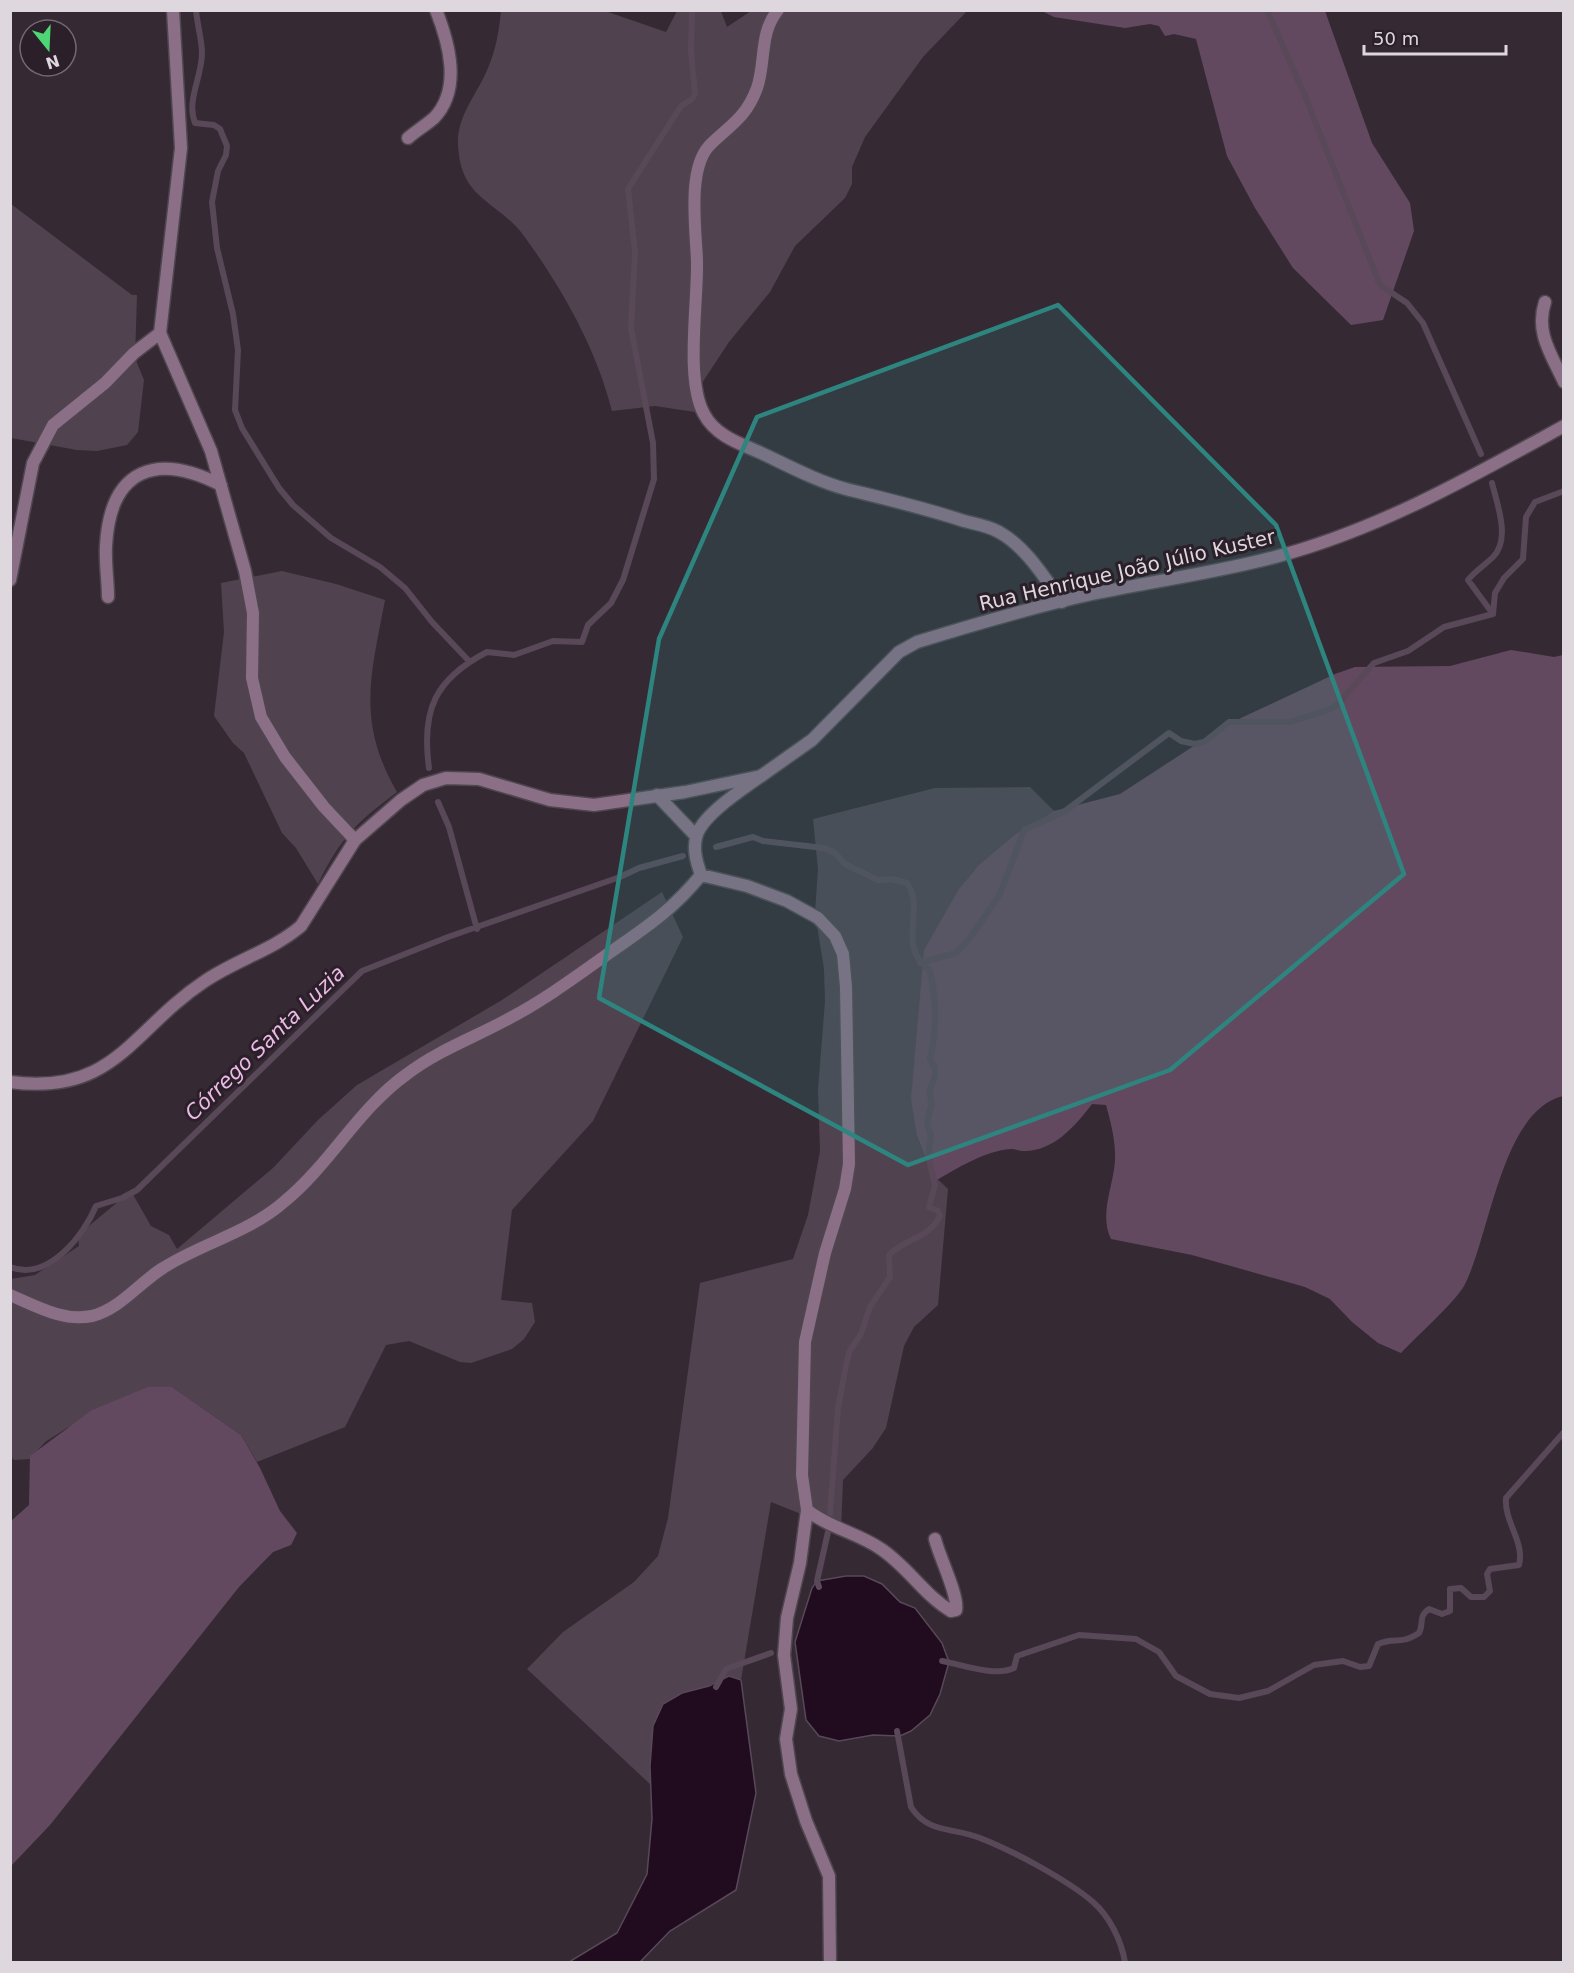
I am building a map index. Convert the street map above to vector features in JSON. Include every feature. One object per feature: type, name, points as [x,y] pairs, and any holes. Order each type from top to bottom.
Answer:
[{"type":"street","points":[[173,10],[181,148],[160,333],[211,451],[245,571],[251,602],[252,678],[261,717],[285,757],[324,807],[355,840]]},
{"type":"street","points":[[408,138],[435,117],[449,95],[451,68],[436,10]]},
{"type":"street","points":[[778,10],[765,34],[758,85],[748,109],[734,126],[707,148],[699,167],[694,196],[697,307],[694,366],[703,413],[713,427],[729,439],[804,473],[844,488],[917,505],[997,531],[1014,542],[1062,602]]},
{"type":"street","points":[[1545,302],[1539,318],[1541,330],[1563,382]]},
{"type":"street","points":[[10,580],[33,463],[53,425],[105,383],[134,353],[160,333]]},
{"type":"street","name":"Rua Henrique João Júlio Kuster","points":[[10,1082],[40,1086],[63,1083],[109,1065],[186,994],[224,969],[272,946],[301,926],[355,840],[401,800],[423,785],[446,778],[479,779],[569,804],[594,805],[761,777],[812,740],[899,652],[917,642],[1062,602],[1275,557],[1337,537],[1400,512],[1453,486],[1563,426]]},
{"type":"street","points":[[108,597],[106,545],[110,520],[117,502],[133,478],[159,467],[195,473],[221,485]]},
{"type":"street","points":[[701,875],[695,857],[696,836],[718,809],[761,777]]},
{"type":"street","points":[[657,795],[696,836]]},
{"type":"street","points":[[10,1295],[48,1312],[73,1318],[94,1316],[116,1304],[177,1259],[237,1234],[263,1218],[307,1181],[366,1110],[400,1079],[437,1054],[510,1018],[573,980],[671,909],[701,875]]},
{"type":"street","points":[[701,875],[757,890],[806,910],[835,936],[843,954],[846,987],[849,1164],[845,1189],[825,1253],[805,1342],[802,1475],[807,1510],[800,1563],[785,1636],[784,1655],[791,1709],[786,1739],[797,1796],[829,1876],[830,1962]]},
{"type":"street","points":[[807,1510],[817,1518],[880,1548],[899,1562],[927,1594],[951,1611],[956,1610],[954,1592],[941,1563],[935,1539]]},
{"type":"highlighted area","points":[[1058,305],[1276,525],[1404,874],[1170,1070],[908,1165],[599,998],[659,639],[757,417]]},
{"type":"shaded area","points":[[501,11],[605,11],[666,32],[677,11],[721,11],[727,27],[751,11],[967,11],[923,57],[865,137],[852,167],[852,184],[845,198],[795,246],[770,292],[729,342],[698,389],[695,412],[655,406],[612,411],[597,364],[552,276],[524,236],[472,188],[465,177],[460,163],[458,144],[461,123],[491,61]]},
{"type":"shaded area","points":[[1042,11],[1325,11],[1372,143],[1410,203],[1414,231],[1383,320],[1351,325],[1293,268],[1255,208],[1227,156],[1196,39],[1174,34],[1165,36],[1159,26],[1150,24],[1125,28],[1054,17]]},
{"type":"shaded area","points":[[11,204],[132,295],[137,295],[135,358],[144,380],[138,432],[127,445],[97,451],[77,450],[11,438]]},
{"type":"shaded area","points":[[282,571],[336,584],[385,600],[372,675],[371,720],[384,766],[397,792],[360,822],[342,842],[318,884],[296,848],[282,833],[244,753],[233,743],[214,716],[224,632],[221,583]]},
{"type":"shaded area","points":[[1511,650],[1554,657],[1563,655],[1563,1096],[1542,1106],[1525,1125],[1511,1150],[1464,1286],[1444,1310],[1401,1353],[1378,1343],[1352,1322],[1330,1299],[1305,1287],[1192,1255],[1111,1239],[1106,1210],[1115,1154],[1113,1133],[1106,1105],[1092,1104],[1071,1128],[1055,1142],[1045,1147],[1025,1151],[1001,1150],[972,1160],[937,1180],[931,1173],[917,1136],[911,1099],[924,950],[959,889],[979,865],[1017,833],[1054,811],[1120,794],[1226,725],[1335,674],[1355,667],[1450,666]]},
{"type":"shaded area","points":[[1030,787],[1054,811],[1017,833],[917,1136],[931,1173],[948,1189],[938,1305],[914,1327],[904,1346],[886,1428],[872,1449],[843,1480],[841,1530],[771,1502],[741,1680],[729,1676],[709,1686],[682,1693],[650,1765],[651,1785],[527,1669],[563,1632],[634,1582],[658,1556],[668,1518],[700,1283],[793,1259],[808,1215],[820,1151],[818,1090],[825,1001],[824,969],[815,913],[818,869],[813,819],[935,788]]},
{"type":"shaded area","points":[[662,892],[683,937],[593,1121],[512,1210],[501,1300],[532,1303],[535,1322],[524,1339],[512,1349],[471,1363],[460,1362],[409,1341],[386,1345],[345,1427],[257,1462],[241,1435],[172,1387],[148,1387],[67,1428],[45,1442],[30,1459],[14,1460],[11,1457],[11,1279],[35,1275],[79,1246],[78,1235],[131,1191],[151,1226],[169,1235],[177,1249],[273,1168],[318,1120],[357,1085],[502,1000]]},
{"type":"shaded area","points":[[148,1387],[172,1387],[241,1435],[260,1468],[280,1511],[297,1533],[291,1545],[273,1552],[239,1587],[50,1825],[11,1866],[11,1521],[29,1505],[30,1456],[92,1410]]},
{"type":"shaded area","points":[[846,1576],[864,1576],[882,1584],[900,1602],[915,1608],[942,1643],[949,1662],[940,1694],[930,1715],[911,1731],[900,1736],[873,1735],[839,1741],[819,1736],[806,1720],[795,1642],[812,1588],[817,1581]]},
{"type":"shaded area","points":[[729,1676],[741,1680],[756,1793],[736,1890],[670,1931],[640,1962],[569,1962],[617,1933],[647,1874],[652,1819],[650,1766],[653,1726],[663,1704],[682,1693],[709,1686]]},
{"type":"waterway","points":[[196,10],[202,53],[193,98],[193,115],[195,123],[214,125],[220,129],[227,146],[226,155],[218,171],[212,202],[217,248],[233,314],[238,350],[235,410],[242,428],[279,488],[293,505],[331,538],[380,567],[405,588],[432,622],[469,661]]},
{"type":"waterway","points":[[429,768],[427,729],[430,713],[444,685],[455,673],[487,652],[514,655],[553,641],[582,642],[588,625],[611,603],[623,580],[654,479],[653,443],[631,328],[635,252],[628,189],[681,106],[692,99],[695,94],[691,51],[692,10]]},
{"type":"waterway","points":[[1267,10],[1305,96],[1380,285],[1407,303],[1423,323],[1481,454]]},
{"type":"waterway","points":[[1492,483],[1501,521],[1501,541],[1493,557],[1468,580],[1493,614]]},
{"type":"waterway","points":[[1493,614],[1495,593],[1504,578],[1523,559],[1526,517],[1535,502],[1564,491]]},
{"type":"waterway","points":[[920,963],[956,953],[970,938],[1000,894],[1024,830],[1065,811],[1169,733],[1181,741],[1195,744],[1204,742],[1229,722],[1290,722],[1328,710],[1337,705],[1374,663],[1408,651],[1444,627],[1493,614]]},
{"type":"waterway","points":[[438,802],[449,827],[477,929]]},
{"type":"waterway","name":"Córrego Santa Luzia","points":[[716,847],[753,837],[763,841],[824,848],[835,853],[845,864],[878,880],[892,879],[907,883],[914,904],[914,950],[919,960],[929,969],[934,991],[934,1037],[930,1059],[935,1068],[935,1076],[929,1092],[932,1103],[927,1123],[931,1136],[928,1156],[935,1185],[929,1207],[938,1211],[940,1216],[930,1229],[889,1255],[890,1277],[870,1307],[861,1334],[849,1352],[838,1408],[830,1514]]},
{"type":"waterway","name":"Córrego Santa Luzia","points":[[10,1267],[24,1270],[38,1268],[63,1253],[83,1230],[96,1206],[122,1198],[137,1190],[362,971],[448,937],[620,877],[639,868],[683,856]]},
{"type":"waterway","points":[[942,1661],[998,1671],[1014,1668],[1017,1656],[1079,1635],[1136,1639],[1159,1652],[1176,1676],[1210,1694],[1239,1698],[1268,1691],[1314,1665],[1343,1661],[1360,1667],[1369,1666],[1378,1644],[1407,1639],[1419,1633],[1422,1617],[1429,1609],[1442,1614],[1450,1611],[1450,1589],[1461,1588],[1471,1597],[1484,1597],[1490,1591],[1487,1574],[1490,1569],[1519,1565],[1519,1548],[1508,1515],[1506,1498],[1564,1432]]},
{"type":"waterway","name":"Córrego Santa Luzia","points":[[819,1587],[817,1581],[828,1532]]},
{"type":"waterway","name":"Córrego Santa Luzia","points":[[716,1687],[726,1669],[771,1653]]},
{"type":"waterway","points":[[897,1731],[911,1807],[918,1816],[933,1826],[980,1838],[1008,1850],[1082,1893],[1099,1908],[1110,1922],[1118,1937],[1125,1962]]}]
